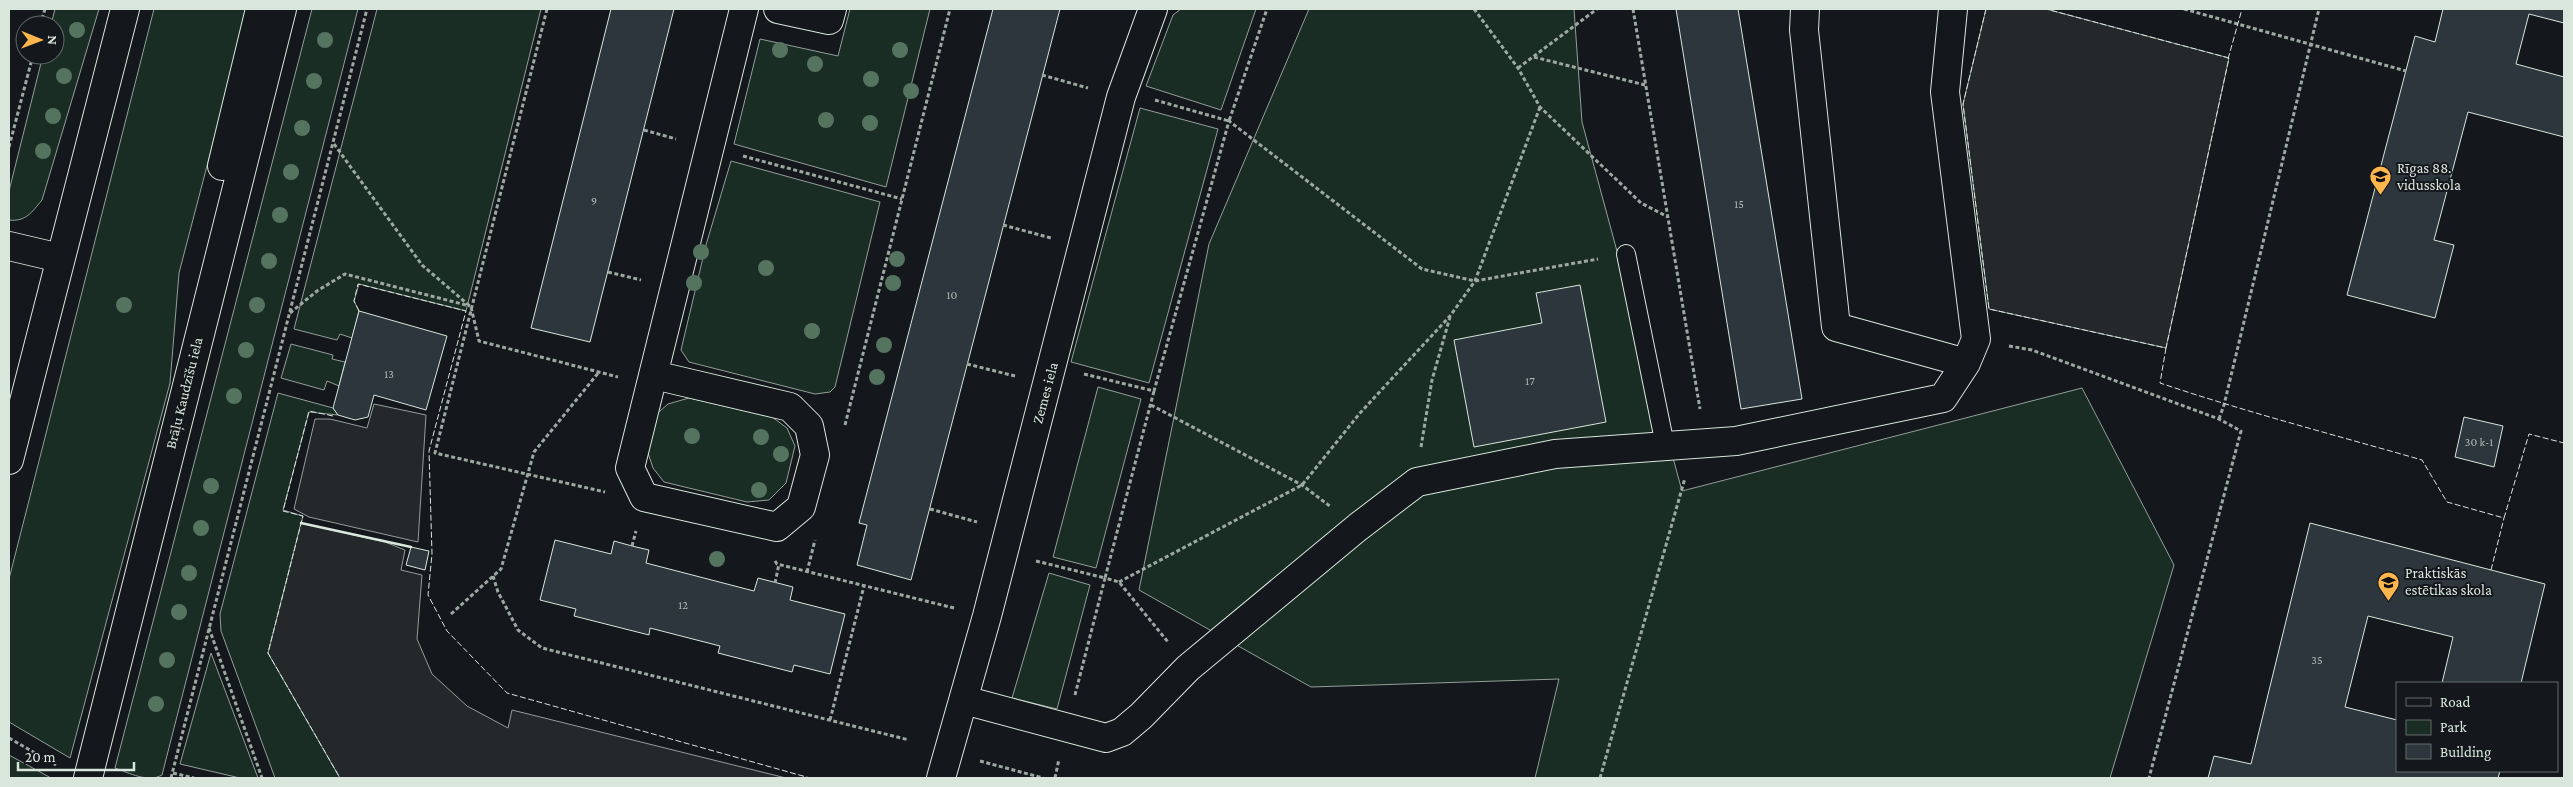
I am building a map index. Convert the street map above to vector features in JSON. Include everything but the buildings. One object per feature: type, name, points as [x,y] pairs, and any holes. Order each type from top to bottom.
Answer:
[{"type":"street","points":[[9,460],[125,9]]},
{"type":"street","points":[[202,322],[196,288],[200,259],[260,9]]},
{"type":"street","name":"Brāļu Kaudzīšu iela","points":[[88,778],[282,9]]},
{"type":"street","points":[[654,375],[790,407],[809,426],[815,455],[802,507],[777,527],[644,497],[630,468],[744,9]]},
{"type":"street","points":[[778,9],[829,20],[832,9]]},
{"type":"street","name":"Zemes iela","points":[[945,766],[1007,542],[1122,94],[1153,9]]},
{"type":"street","points":[[1805,9],[1804,30],[1836,327],[1971,351]]},
{"type":"street","points":[[964,700],[1106,738],[1122,732],[1141,716],[1188,668],[1358,527],[1417,482],[1555,454],[1736,441],[1943,398],[1971,351],[1945,92],[1949,9]]},
{"type":"street","points":[[9,246],[60,258]]},
{"type":"lane","points":[[1626,254],[1665,445]]},
{"type":"path","points":[[171,778],[367,9]]},
{"type":"path","points":[[436,453],[471,306],[547,9]]},
{"type":"path","points":[[844,428],[950,9]]},
{"type":"path","points":[[1066,728],[1154,391],[1229,121],[1267,9]]},
{"type":"path","points":[[1474,9],[1518,68],[1540,107],[1641,203],[1668,217]]},
{"type":"path","points":[[1518,68],[1597,9]]},
{"type":"path","points":[[1600,778],[1695,445],[1700,410],[1633,9]]},
{"type":"path","points":[[2184,9],[2406,71]]},
{"type":"path","points":[[2207,15],[2209,9]]},
{"type":"path","points":[[2218,419],[2226,395],[2319,9]]},
{"type":"path","points":[[1534,56],[1645,85]]},
{"type":"path","points":[[9,147],[30,65]]},
{"type":"path","points":[[1042,75],[1229,121],[1422,269],[1475,281],[1626,254]]},
{"type":"path","points":[[1119,582],[1302,485],[1360,413],[1450,316],[1475,281],[1540,107]]},
{"type":"path","points":[[644,130],[902,199]]},
{"type":"path","points":[[333,143],[422,265],[471,306],[479,341],[624,379]]},
{"type":"path","points":[[1003,225],[1083,245]]},
{"type":"path","points":[[290,314],[317,291],[345,274],[471,306]]},
{"type":"path","points":[[1417,482],[1432,380],[1450,316]]},
{"type":"path","points":[[1971,351],[2032,350],[2218,419],[2241,431],[2149,778]]},
{"type":"path","points":[[967,364],[1154,391]]},
{"type":"path","points":[[451,614],[500,569],[534,452],[599,372]]},
{"type":"path","points":[[1151,406],[1302,485],[1358,527]]},
{"type":"path","points":[[930,510],[1007,542],[1119,582],[1188,668]]},
{"type":"path","points":[[807,572],[817,534]]},
{"type":"path","points":[[775,582],[779,564]]},
{"type":"path","points":[[493,576],[498,592],[518,630],[542,648],[909,740]]},
{"type":"path","points":[[830,720],[864,586]]},
{"type":"path","points":[[209,628],[262,778]]},
{"type":"path","points":[[9,738],[58,766]]},
{"type":"path","points":[[945,766],[1043,778]]},
{"type":"path","points":[[173,773],[194,778]]},
{"type":"green space","points":[[55,9],[99,9],[42,200],[24,218],[9,220],[9,191],[40,65],[65,65],[65,15],[54,15]]},
{"type":"green space","points":[[154,9],[248,9],[179,273],[170,383],[70,758],[9,722],[9,579]]},
{"type":"green space","points":[[312,9],[358,9],[162,775],[145,778],[115,768]]},
{"type":"green space","points":[[377,9],[541,9],[466,311],[359,284],[354,301],[359,311],[352,338],[340,334],[337,340],[294,329]]},
{"type":"green space","points":[[850,9],[930,9],[886,187],[734,144],[760,39],[838,56]]},
{"type":"green space","points":[[1181,9],[1256,9],[1221,110],[1146,86],[1173,15]]},
{"type":"green space","points":[[1309,9],[1574,9],[1582,122],[1682,491],[2082,388],[2174,565],[2110,778],[1535,778],[1559,679],[1311,687],[1139,590],[1209,244]]},
{"type":"green space","points":[[1140,108],[1218,129],[1149,383],[1071,362]]},
{"type":"green space","points":[[731,161],[880,202],[835,387],[830,392],[815,394],[689,362],[681,350],[706,245]]},
{"type":"green space","points":[[291,344],[333,355],[332,359],[345,362],[339,386],[327,381],[324,390],[281,378]]},
{"type":"green space","points":[[1098,387],[1141,399],[1096,568],[1053,557]]},
{"type":"green space","points":[[278,393],[333,408],[338,415],[309,412],[283,510],[303,516],[268,653],[340,778],[275,778],[221,631],[220,614]]},
{"type":"green space","points":[[689,398],[772,417],[787,428],[795,446],[786,483],[769,500],[747,502],[664,482],[653,468],[646,447],[653,417],[668,404]]},
{"type":"green space","points":[[1049,573],[1090,585],[1057,709],[1012,698]]},
{"type":"green space","points":[[211,653],[258,778],[240,778],[180,764]]},
{"type":"green space","points":[[9,755],[51,778],[9,778]]},
{"type":"shaded area","points":[[1986,9],[2046,9],[2229,58],[2166,348],[1989,309],[1963,104]]},
{"type":"shaded area","points":[[374,404],[426,415],[418,542],[309,517],[294,509],[315,419],[330,419],[367,428]]},
{"type":"shaded area","points":[[301,523],[385,542],[405,550],[401,570],[422,575],[417,639],[432,674],[467,706],[508,728],[512,710],[786,778],[340,778],[268,653]]},
{"type":"fence","points":[[1986,9],[1963,104],[1989,309],[2166,348],[2229,58],[2046,9]]},
{"type":"fence","points":[[2228,59],[2242,9]]},
{"type":"fence","points":[[359,311],[354,301],[358,284],[466,311],[429,451],[432,554],[428,595],[447,631],[507,693],[810,778]]},
{"type":"fence","points":[[2166,348],[2160,383],[2258,414],[2422,460],[2447,502],[2504,518],[2529,434],[2564,443]]},
{"type":"fence","points":[[333,416],[309,411],[283,511],[303,516],[268,653],[340,778]]},
{"type":"fence","points":[[2491,570],[2504,518]]},
{"type":"wall","points":[[301,523],[411,547]]},
{"type":"place","name":"Rīgas 88. vidusskola","points":[[2381,196]]},
{"type":"place","name":"Praktiskās estētikas skola","points":[[2389,601]]}]
